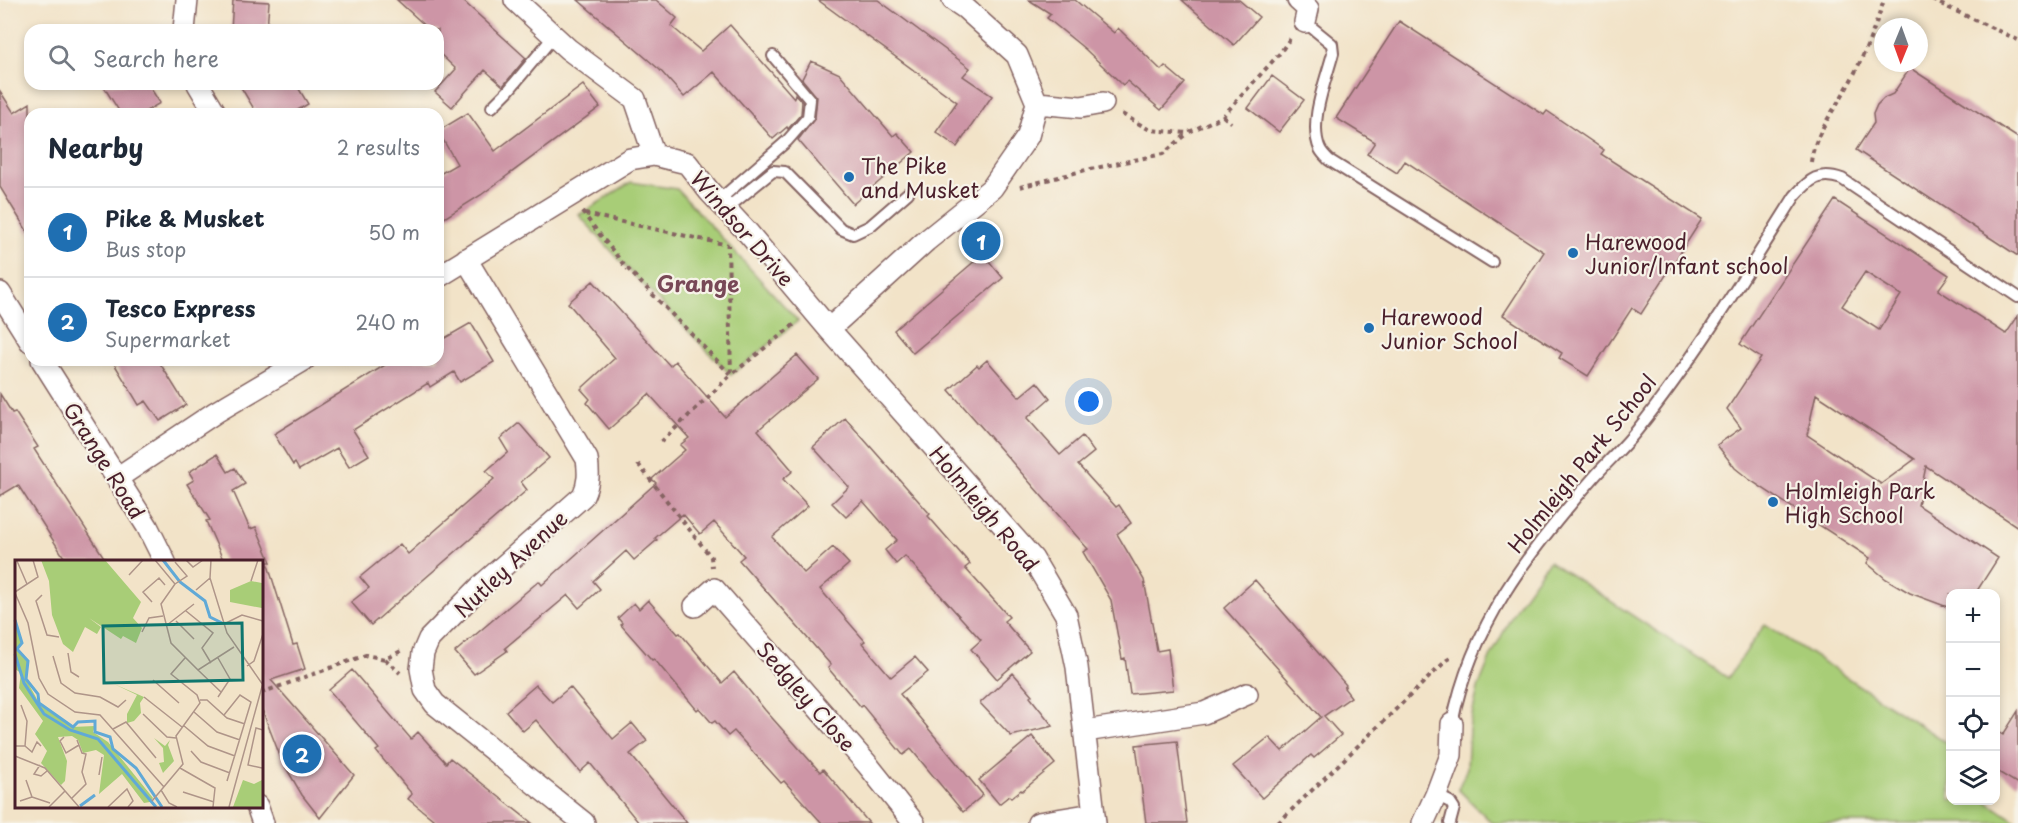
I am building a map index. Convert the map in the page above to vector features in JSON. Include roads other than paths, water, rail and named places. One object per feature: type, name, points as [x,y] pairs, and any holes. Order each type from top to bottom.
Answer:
[{"type":"street","points":[[185,24],[187,0]]},
{"type":"street","points":[[515,0],[568,49],[635,99],[654,155]]},
{"type":"street","points":[[829,329],[926,241],[992,188],[1028,136],[1037,103],[1017,55],[953,0]]},
{"type":"street","points":[[202,90],[212,108]]},
{"type":"street","points":[[1037,103],[1081,107],[1103,103]]},
{"type":"street","name":"Windsor Drive","points":[[444,273],[630,159],[654,155],[687,163],[829,329]]},
{"type":"street","name":"Nutley Avenue","points":[[466,259],[587,459],[588,484],[583,496],[482,585],[429,639],[423,653],[421,669],[424,690],[435,704],[584,823]]},
{"type":"street","points":[[0,293],[24,331]]},
{"type":"street","name":"Holmleigh Road","points":[[829,329],[1033,559],[1066,615],[1077,667],[1094,818]]},
{"type":"street","name":"Grange Road","points":[[46,366],[147,526],[164,560]]},
{"type":"street","points":[[117,478],[216,412],[294,366]]},
{"type":"street","name":"Sedgley Close","points":[[695,606],[714,589],[867,764],[914,823]]},
{"type":"street","points":[[1085,731],[1204,712],[1247,694]]},
{"type":"street","points":[[1423,823],[1450,755],[1452,724]]},
{"type":"street","points":[[1038,823],[1094,818]]},
{"type":"lane","points":[[1304,10],[1332,44],[1333,53],[1316,116],[1316,134],[1320,150],[1329,160],[1492,262]]},
{"type":"lane","points":[[492,107],[554,36]]},
{"type":"lane","points":[[722,205],[808,117],[810,100],[773,56]]},
{"type":"lane","points":[[722,205],[773,171],[785,172],[841,229],[853,234],[870,226],[908,193]]},
{"type":"lane","name":"Holmleigh Park School","points":[[1452,724],[1465,669],[1496,605],[1526,559],[1595,475],[1637,431],[1690,357],[1795,196],[1809,181],[1820,176],[1842,179],[2018,297]]},
{"type":"lane","points":[[1436,795],[1450,802],[1454,808],[1450,823]]},
{"type":"place","name":"The Pike and Musket","points":[[849,177]]},
{"type":"place","name":"Pike & Musket","points":[[981,241]]},
{"type":"place","name":"Harewood Junior/Infant school","points":[[1573,253]]},
{"type":"place","name":"Harewood Junior School","points":[[1369,328]]},
{"type":"place","name":"Holmleigh Park High School","points":[[1773,502]]},
{"type":"place","name":"Tesco Express","points":[[302,754]]},
{"type":"district","name":"Grange","points":[[698,282]]}]
